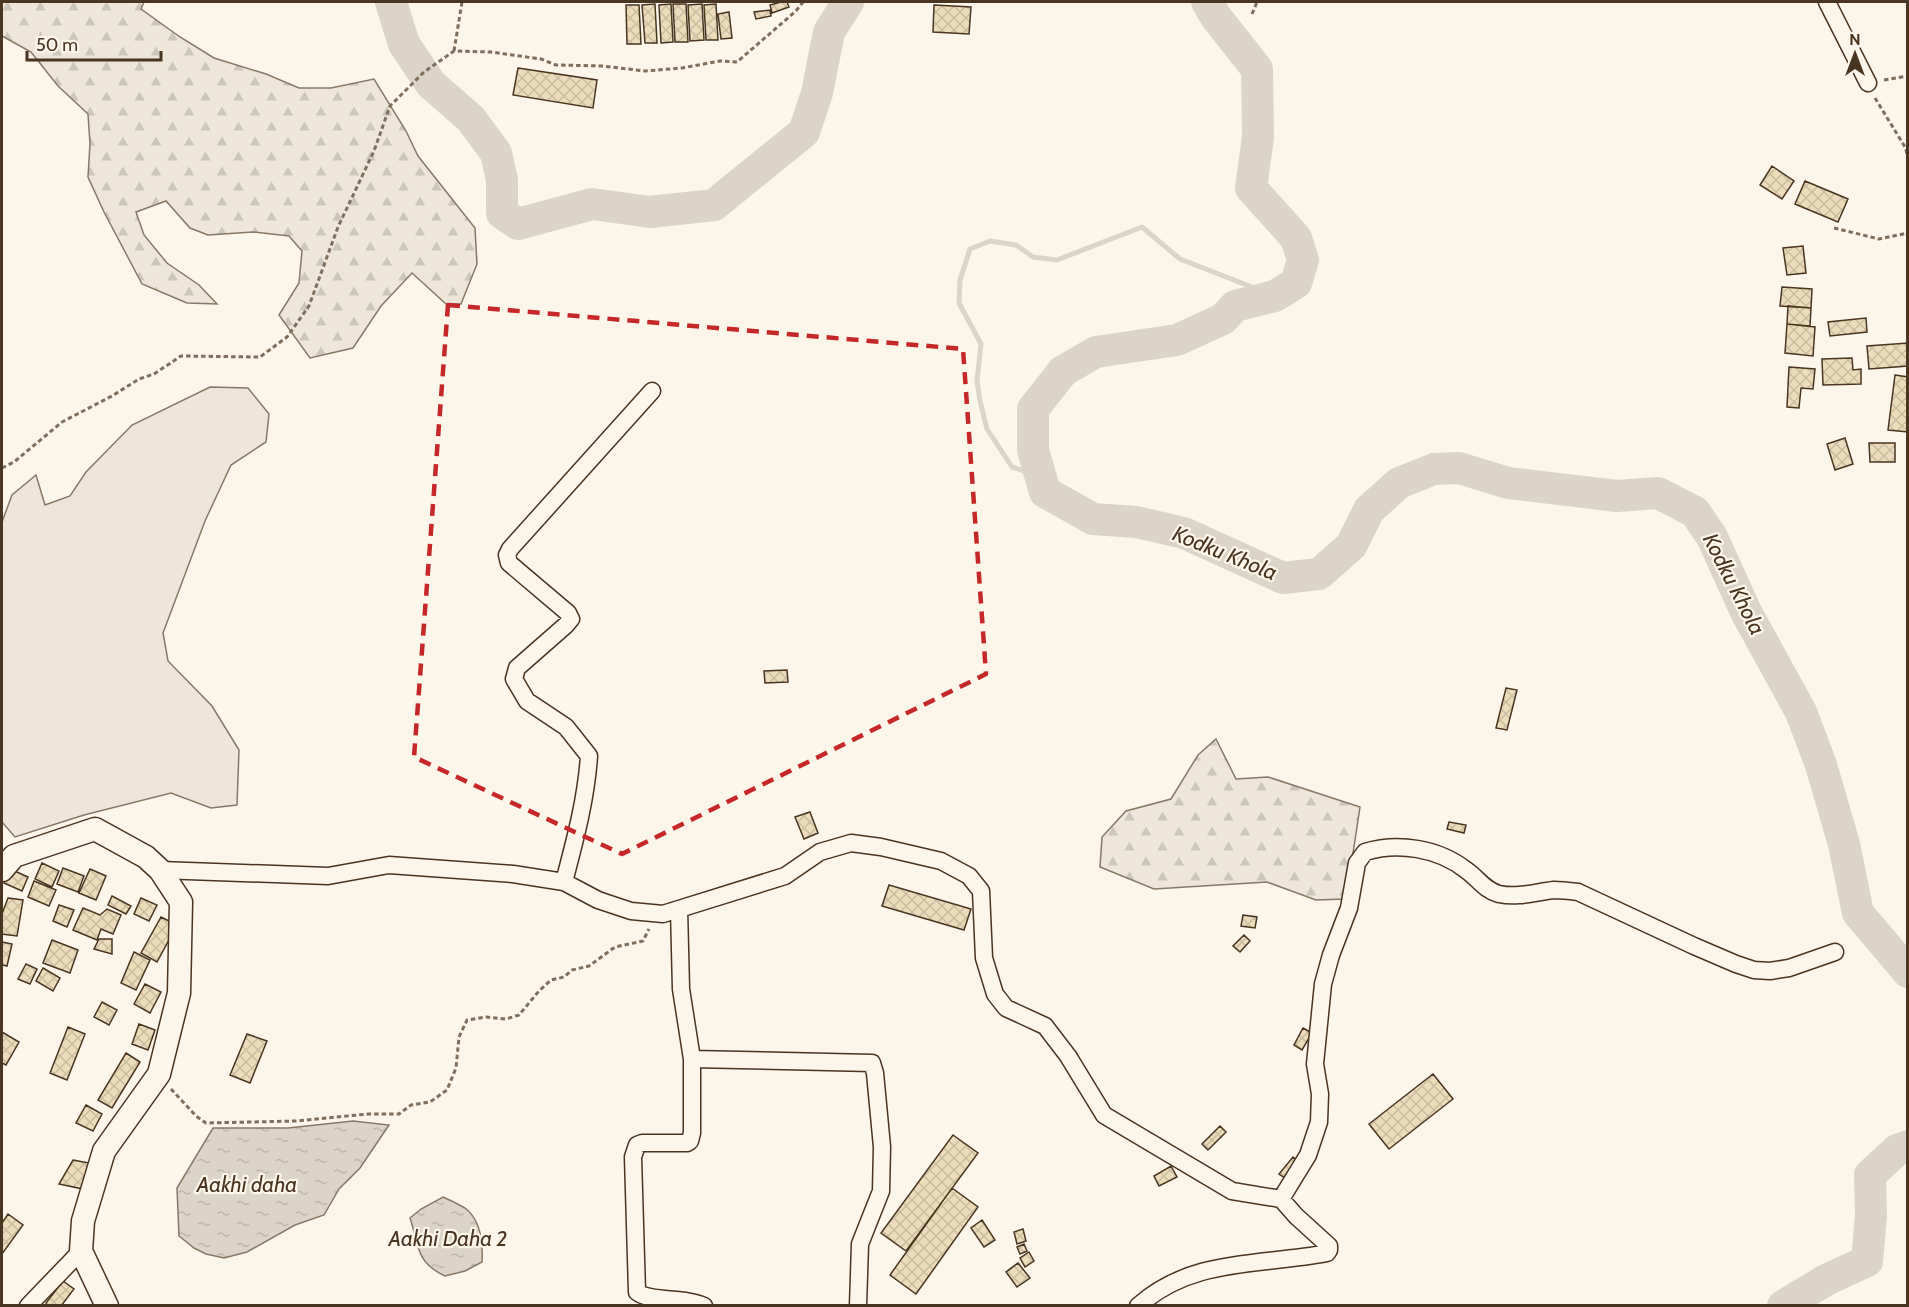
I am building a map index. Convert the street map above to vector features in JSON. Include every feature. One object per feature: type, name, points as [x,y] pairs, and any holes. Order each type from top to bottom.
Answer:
[{"type":"street","points":[[1827,2],[1868,83]]},
{"type":"street","points":[[564,882],[580,824],[587,786],[589,756],[566,727],[527,701],[514,679],[517,668],[566,626],[571,619],[568,613],[509,563],[507,555],[652,391]]},
{"type":"street","points":[[2,870],[14,856],[95,829],[146,857],[160,870],[181,902],[179,993],[159,1074],[104,1151],[83,1221],[81,1251],[107,1305]]},
{"type":"street","points":[[160,870],[328,876],[389,864],[513,874],[564,882],[598,900],[631,911],[671,911],[785,876],[820,852],[851,843],[881,847],[940,861],[969,876],[981,891],[984,958],[995,994],[1006,1008],[1045,1026],[1068,1056],[1104,1114],[1232,1191],[1281,1199],[1329,1246],[1327,1253],[1304,1258],[1258,1261],[1191,1273],[1138,1305]]},
{"type":"street","points":[[1281,1199],[1308,1155],[1319,1122],[1320,1094],[1315,1064],[1323,984],[1331,955],[1349,908],[1357,863],[1365,852],[1383,849],[1431,851],[1467,870],[1482,885],[1500,894],[1515,896],[1556,890],[1578,892],[1715,955],[1754,970],[1770,971],[1790,968],[1835,952]]},
{"type":"street","points":[[671,911],[692,1059],[690,1141],[687,1143],[642,1143],[637,1145],[633,1156],[637,1292],[642,1297],[665,1298],[704,1305]]},
{"type":"street","points":[[692,1059],[872,1063],[882,1147],[881,1191],[860,1244],[858,1305]]},
{"type":"street","points":[[28,1305],[81,1251]]},
{"type":"path","points":[[454,51],[462,2]]},
{"type":"path","points":[[2,468],[14,462],[62,422],[139,379],[154,374],[181,356],[260,357],[288,337],[309,306],[338,227],[374,151],[390,106],[424,72],[454,51],[491,52],[541,59],[556,65],[602,66],[645,71],[682,68],[720,61],[737,62],[796,11],[803,2]]},
{"type":"path","points":[[1252,14],[1257,2]]},
{"type":"path","points":[[1908,76],[1868,83],[1905,147],[1908,157]]},
{"type":"path","points":[[1834,228],[1879,239],[1908,232]]},
{"type":"path","points":[[159,1074],[181,1102],[206,1123],[296,1121],[368,1114],[399,1114],[411,1105],[430,1102],[447,1090],[456,1068],[459,1037],[468,1020],[486,1017],[506,1019],[519,1015],[551,980],[564,977],[572,970],[589,966],[615,947],[643,941],[648,931],[671,911]]},
{"type":"highlighted area","points":[[448,305],[963,349],[986,674],[622,854],[414,757]]},
{"type":"green space","points":[[2,2],[144,2],[141,9],[214,58],[266,74],[299,88],[331,88],[374,79],[406,131],[418,156],[475,228],[477,264],[461,304],[446,304],[412,273],[381,306],[353,348],[310,358],[279,315],[299,283],[302,251],[289,236],[253,232],[208,235],[190,228],[166,201],[136,212],[144,235],[167,263],[199,285],[217,304],[187,303],[142,284],[88,177],[90,144],[88,114],[58,86],[31,52],[2,36]]},
{"type":"green space","points":[[210,387],[248,388],[269,414],[266,442],[231,465],[205,521],[163,633],[168,661],[212,706],[239,750],[237,805],[211,808],[171,793],[84,815],[15,837],[2,822],[2,522],[12,495],[36,475],[45,505],[70,496],[86,472],[132,425]]},
{"type":"green space","points":[[1216,739],[1236,779],[1268,777],[1360,807],[1346,899],[1316,900],[1267,882],[1154,889],[1100,867],[1102,837],[1126,811],[1171,799],[1198,755]]},
{"type":"water","name":"Aakhi daha","points":[[353,1121],[389,1125],[360,1168],[339,1189],[324,1215],[295,1225],[247,1252],[224,1258],[206,1254],[179,1236],[177,1188],[213,1128],[288,1128]]},
{"type":"water","name":"Aakhi Daha 2","points":[[443,1197],[465,1208],[475,1219],[480,1233],[482,1255],[482,1262],[465,1271],[445,1276],[435,1271],[423,1259],[410,1218]]},
{"type":"building","points":[[787,2],[789,7],[772,13],[770,5]]},
{"type":"building","points":[[655,4],[657,43],[645,43],[642,5]]},
{"type":"building","points":[[671,4],[673,42],[661,43],[659,5]]},
{"type":"building","points":[[673,4],[686,4],[688,42],[675,42]]},
{"type":"building","points":[[702,4],[704,40],[690,41],[688,5]]},
{"type":"building","points":[[716,4],[718,40],[706,40],[704,5]]},
{"type":"building","points":[[626,5],[639,5],[641,44],[627,44]]},
{"type":"building","points":[[934,5],[971,7],[969,34],[933,32]]},
{"type":"building","points":[[770,10],[771,16],[756,19],[754,12]]},
{"type":"building","points":[[729,12],[732,38],[721,39],[718,14]]},
{"type":"building","points":[[518,68],[597,80],[593,108],[513,95]]},
{"type":"building","points":[[1772,166],[1794,181],[1782,199],[1760,185]]},
{"type":"building","points":[[1805,181],[1848,199],[1838,222],[1795,204]]},
{"type":"building","points":[[1803,246],[1806,273],[1787,275],[1783,248]]},
{"type":"building","points":[[1782,287],[1812,289],[1811,308],[1780,306]]},
{"type":"building","points":[[1788,306],[1811,308],[1810,326],[1787,324]]},
{"type":"building","points":[[1866,318],[1867,332],[1830,336],[1828,322]]},
{"type":"building","points":[[1787,324],[1815,327],[1813,356],[1785,353]]},
{"type":"building","points":[[1908,343],[1908,366],[1869,369],[1867,346]]},
{"type":"building","points":[[1852,358],[1853,370],[1861,369],[1861,384],[1823,385],[1822,359]]},
{"type":"building","points":[[1789,367],[1815,369],[1813,389],[1801,388],[1799,408],[1787,407]]},
{"type":"building","points":[[1895,375],[1908,377],[1908,432],[1888,430]]},
{"type":"building","points":[[1845,438],[1853,464],[1835,470],[1827,444]]},
{"type":"building","points":[[1869,443],[1895,443],[1895,462],[1870,462]]},
{"type":"building","points":[[787,670],[788,682],[765,683],[764,671]]},
{"type":"building","points":[[1506,688],[1517,690],[1507,730],[1496,728]]},
{"type":"building","points":[[810,812],[818,833],[804,839],[795,817]]},
{"type":"building","points":[[1449,822],[1466,825],[1464,833],[1447,829]]},
{"type":"building","points":[[42,863],[59,871],[52,887],[35,879]]},
{"type":"building","points":[[63,868],[84,876],[78,892],[57,884]]},
{"type":"building","points":[[10,869],[28,877],[22,891],[4,883]]},
{"type":"building","points":[[90,869],[106,876],[96,900],[79,893]]},
{"type":"building","points":[[34,881],[56,890],[49,906],[28,897]]},
{"type":"building","points":[[889,885],[971,909],[964,930],[882,906]]},
{"type":"building","points":[[112,896],[131,906],[126,914],[108,905]]},
{"type":"building","points":[[8,898],[23,900],[17,936],[2,934],[2,914]]},
{"type":"building","points":[[141,898],[157,905],[149,921],[134,914]]},
{"type":"building","points":[[59,905],[74,910],[67,927],[53,921]]},
{"type":"building","points":[[83,908],[100,915],[107,909],[121,915],[113,934],[101,929],[97,940],[73,930]]},
{"type":"building","points":[[1243,915],[1257,917],[1255,928],[1241,926]]},
{"type":"building","points":[[161,917],[177,925],[157,962],[141,953]]},
{"type":"building","points":[[1244,935],[1250,941],[1240,952],[1233,946]]},
{"type":"building","points":[[99,939],[112,939],[112,954],[94,949]]},
{"type":"building","points":[[52,940],[78,950],[70,973],[43,963]]},
{"type":"building","points":[[2,942],[12,944],[7,966],[2,965]]},
{"type":"building","points":[[134,952],[150,960],[136,990],[121,983]]},
{"type":"building","points":[[26,964],[37,969],[30,984],[18,979]]},
{"type":"building","points":[[43,968],[60,978],[53,991],[36,981]]},
{"type":"building","points":[[145,984],[161,992],[150,1013],[134,1004]]},
{"type":"building","points":[[102,1002],[117,1010],[109,1025],[94,1017]]},
{"type":"building","points":[[139,1024],[155,1030],[148,1050],[132,1044]]},
{"type":"building","points":[[68,1027],[85,1034],[67,1080],[50,1073]]},
{"type":"building","points":[[1303,1028],[1312,1033],[1302,1050],[1294,1045]]},
{"type":"building","points":[[2,1032],[19,1042],[6,1065],[2,1063]]},
{"type":"building","points":[[247,1034],[267,1041],[250,1083],[230,1075]]},
{"type":"building","points":[[126,1053],[140,1062],[112,1108],[98,1100]]},
{"type":"building","points":[[1433,1074],[1453,1099],[1389,1149],[1369,1124]]},
{"type":"building","points":[[86,1105],[102,1114],[93,1131],[76,1123]]},
{"type":"building","points":[[1220,1126],[1226,1132],[1208,1150],[1202,1144]]},
{"type":"building","points":[[953,1135],[978,1153],[906,1251],[881,1233]]},
{"type":"building","points":[[1293,1157],[1301,1164],[1288,1180],[1279,1174]]},
{"type":"building","points":[[73,1160],[89,1163],[83,1189],[59,1184]]},
{"type":"building","points":[[1171,1166],[1177,1177],[1159,1186],[1154,1176]]},
{"type":"building","points":[[952,1188],[978,1207],[916,1294],[890,1275]]},
{"type":"building","points":[[8,1214],[23,1225],[2,1254],[2,1223]]},
{"type":"building","points":[[982,1220],[995,1240],[984,1247],[971,1228]]},
{"type":"building","points":[[1023,1229],[1026,1241],[1017,1244],[1014,1232]]},
{"type":"building","points":[[1024,1244],[1027,1251],[1020,1254],[1017,1247]]},
{"type":"building","points":[[1029,1252],[1034,1261],[1025,1267],[1020,1258]]},
{"type":"building","points":[[1018,1263],[1030,1278],[1017,1287],[1006,1272]]},
{"type":"building","points":[[63,1281],[74,1289],[61,1306],[48,1306],[46,1303]]},
{"type":"waterway","name":"Kodku Khola","points":[[391,2],[404,44],[431,84],[471,119],[496,153],[502,180],[502,213],[518,224],[592,204],[650,212],[714,205],[804,132],[817,93],[829,32],[848,2]]},
{"type":"waterway","name":"Kodku Khola","points":[[1207,2],[1257,69],[1258,137],[1251,188],[1296,238],[1303,260],[1296,283],[1275,296],[1235,306],[1223,319],[1177,340],[1096,352],[1063,371],[1033,409],[1033,450],[1045,492],[1093,519],[1136,522],[1184,533],[1283,578],[1319,574],[1351,546],[1369,510],[1399,483],[1434,469],[1459,468],[1508,483],[1617,496],[1658,493],[1695,512],[1712,537],[1746,612],[1801,712],[1821,765],[1844,844],[1858,913],[1908,972]]},
{"type":"waterway","points":[[1040,476],[1012,467],[987,429],[977,381],[981,344],[959,303],[960,280],[970,249],[990,241],[1016,245],[1033,257],[1057,260],[1142,227],[1180,259],[1275,296]]},
{"type":"waterway","name":"Kodku Khola","points":[[1783,1306],[1826,1280],[1867,1261],[1871,1215],[1870,1175],[1897,1150],[1908,1146]]}]
